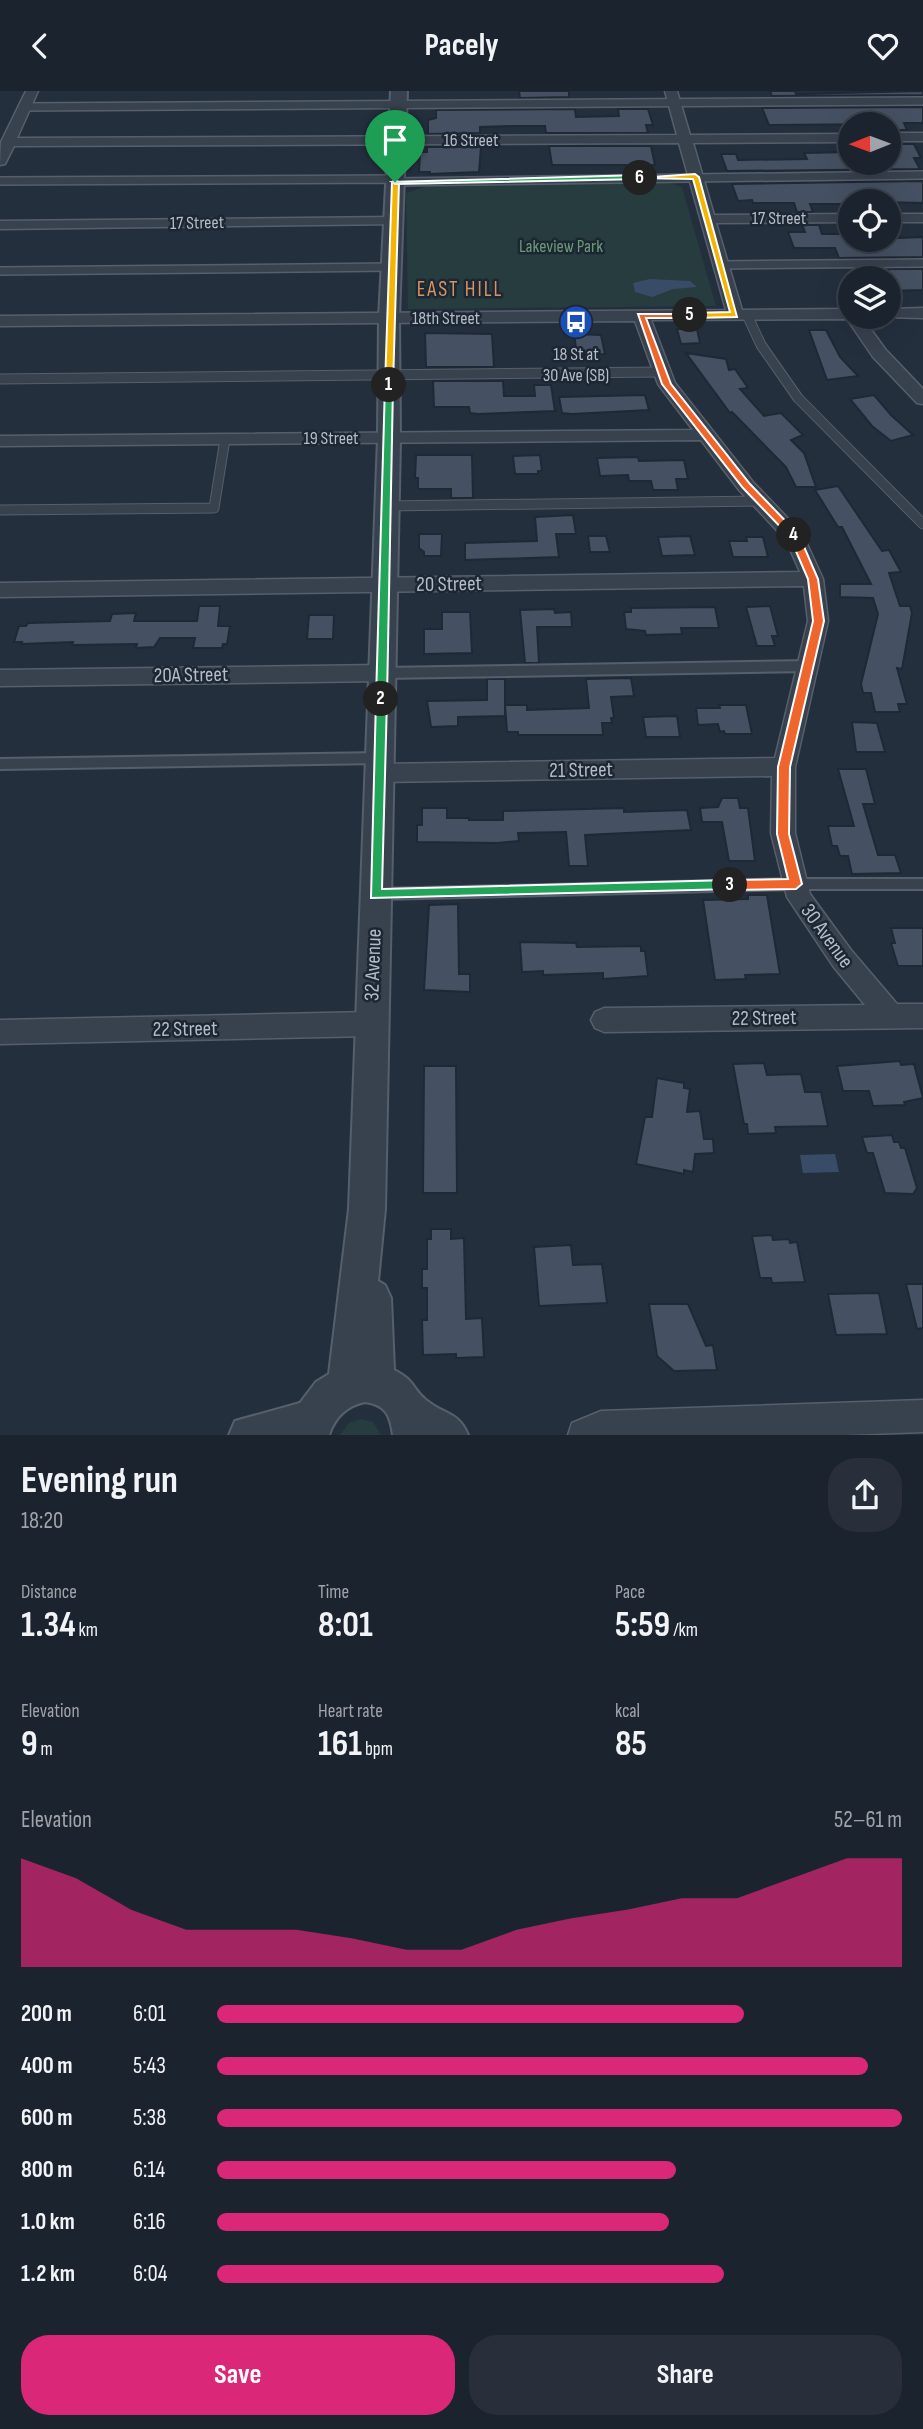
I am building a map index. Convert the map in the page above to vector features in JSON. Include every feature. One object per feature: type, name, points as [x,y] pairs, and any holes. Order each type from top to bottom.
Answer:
[{"type":"street","points":[[0,160],[32,91]]},
{"type":"street","name":"32 Avenue","points":[[361,1383],[389,438],[389,318],[398,97]]},
{"type":"street","points":[[672,97],[721,265],[741,315]]},
{"type":"street","points":[[901,137],[923,137]]},
{"type":"street","name":"16 Street","points":[[8,142],[838,138]]},
{"type":"street","name":"17 Street","points":[[708,219],[838,218]]},
{"type":"street","points":[[901,218],[923,218]]},
{"type":"street","name":"17 Street","points":[[0,225],[394,221]]},
{"type":"street","points":[[901,314],[923,313]]},
{"type":"street","name":"18th Street","points":[[0,321],[838,315]]},
{"type":"street","name":"30 Avenue","points":[[641,316],[667,384],[705,435],[795,537],[813,579],[818,621],[784,767],[783,834],[799,897],[835,948],[891,1017]]},
{"type":"street","points":[[862,329],[879,353],[923,399]]},
{"type":"street","name":"19 Street","points":[[0,441],[705,435]]},
{"type":"street","name":"20 Street","points":[[0,590],[813,579]]},
{"type":"street","name":"20A Street","points":[[0,678],[382,673]]},
{"type":"street","name":"21 Street","points":[[379,765],[784,767]]},
{"type":"street","name":"22 Street","points":[[604,1020],[923,1016]]},
{"type":"street","name":"22 Street","points":[[0,1032],[370,1024]]},
{"type":"street","points":[[249,1435],[310,1428],[327,1398],[361,1383],[394,1391],[412,1424],[448,1435]]},
{"type":"street","points":[[584,1435],[601,1427],[923,1416]]},
{"type":"lane","points":[[24,107],[398,97],[923,101]]},
{"type":"lane","points":[[0,181],[395,181],[923,175]]},
{"type":"lane","points":[[721,265],[923,263]]},
{"type":"lane","points":[[0,271],[391,267]]},
{"type":"lane","points":[[741,315],[806,408],[905,503],[923,524]]},
{"type":"lane","points":[[0,379],[662,372]]},
{"type":"lane","points":[[0,510],[215,508],[225,439]]},
{"type":"lane","points":[[387,506],[761,501]]},
{"type":"lane","points":[[382,673],[808,666]]},
{"type":"lane","points":[[0,764],[379,765]]},
{"type":"lane","points":[[375,894],[796,884],[923,884]]},
{"type":"green space","name":"Lakeview Park","points":[[670,183],[682,187],[716,306],[408,309],[406,193],[430,185]]},
{"type":"green space","points":[[361,1419],[373,1422],[381,1435],[340,1435],[349,1423]]},
{"type":"water","points":[[650,279],[690,281],[697,287],[673,289],[652,297],[635,292],[633,283]]},
{"type":"water","points":[[835,1154],[839,1172],[803,1173],[800,1155]]},
{"type":"building","points":[[519,91],[569,91],[569,97],[520,98]]},
{"type":"building","points":[[770,91],[795,91],[796,94],[923,91],[923,95],[772,96]]},
{"type":"building","points":[[923,107],[923,123],[904,123],[907,130],[901,130],[901,112],[838,112],[838,124],[769,125],[762,108]]},
{"type":"building","points":[[575,109],[576,117],[619,116],[618,109],[648,109],[653,125],[646,125],[648,133],[546,133],[545,126],[514,126],[480,127],[480,133],[428,134],[428,120],[436,118],[436,110]]},
{"type":"building","points":[[901,144],[914,144],[921,158],[914,158],[920,169],[901,169]]},
{"type":"building","points":[[549,146],[651,146],[655,165],[552,165]]},
{"type":"building","points":[[427,147],[481,147],[479,172],[419,172],[420,152],[427,152]]},
{"type":"building","points":[[838,152],[838,170],[727,171],[721,154],[736,154],[738,160],[807,159],[804,153]]},
{"type":"building","points":[[923,181],[923,203],[901,202],[901,189],[838,189],[838,204],[810,204],[813,212],[797,212],[794,203],[738,201],[732,184]]},
{"type":"building","points":[[802,225],[819,225],[822,234],[838,234],[838,252],[901,252],[901,238],[923,237],[923,257],[839,258],[835,248],[794,248],[788,232],[805,232]]},
{"type":"building","points":[[901,269],[923,269],[923,290],[901,291]]},
{"type":"building","points":[[677,329],[697,329],[700,343],[681,344]]},
{"type":"building","points":[[809,330],[826,330],[840,357],[858,376],[827,380]]},
{"type":"building","points":[[425,333],[492,334],[494,367],[426,367]]},
{"type":"building","points":[[574,334],[601,335],[605,354],[577,355]]},
{"type":"building","points":[[686,353],[726,359],[729,370],[735,369],[748,388],[740,389],[764,416],[781,413],[803,435],[791,440],[804,453],[816,487],[796,487],[786,467],[732,412],[730,413]]},
{"type":"building","points":[[433,381],[503,381],[504,396],[535,396],[534,385],[551,385],[555,411],[478,414],[470,413],[469,407],[434,407]]},
{"type":"building","points":[[645,395],[649,410],[572,414],[562,413],[559,397]]},
{"type":"building","points":[[874,395],[913,435],[891,441],[872,426],[850,399]]},
{"type":"building","points":[[416,455],[472,455],[473,498],[451,498],[451,489],[418,489],[418,478],[415,478]]},
{"type":"building","points":[[540,455],[542,471],[538,471],[538,474],[515,474],[513,456]]},
{"type":"building","points":[[638,457],[639,461],[684,460],[688,479],[676,479],[678,490],[653,490],[651,481],[629,481],[628,475],[600,476],[597,458]]},
{"type":"building","points":[[838,486],[882,551],[889,550],[901,572],[889,573],[900,606],[910,606],[912,613],[902,669],[897,668],[907,704],[898,704],[900,712],[875,712],[871,693],[863,693],[861,684],[878,614],[873,598],[840,597],[840,584],[871,584],[842,527],[838,527],[815,490]]},
{"type":"building","points":[[573,515],[576,534],[556,534],[559,557],[465,560],[465,543],[537,541],[535,517]]},
{"type":"building","points":[[419,534],[442,534],[441,556],[424,556],[424,552],[419,548]]},
{"type":"building","points":[[588,536],[606,536],[610,552],[590,552]]},
{"type":"building","points":[[690,536],[695,555],[662,556],[658,537]]},
{"type":"building","points":[[746,537],[763,537],[768,557],[733,557],[729,541],[747,541]]},
{"type":"building","points":[[199,606],[220,606],[218,626],[230,626],[227,644],[223,644],[222,648],[193,648],[195,638],[160,638],[154,647],[136,648],[137,644],[14,642],[19,626],[26,626],[28,623],[110,621],[112,614],[136,613],[134,621],[197,621]]},
{"type":"building","points":[[770,606],[778,636],[772,636],[775,646],[757,646],[746,607]]},
{"type":"building","points":[[715,607],[719,628],[681,628],[682,634],[646,635],[645,631],[626,629],[624,612],[631,612],[631,608]]},
{"type":"building","points":[[554,609],[555,613],[571,612],[572,627],[537,627],[539,663],[525,663],[520,610]]},
{"type":"building","points":[[442,612],[470,612],[472,653],[424,654],[424,629],[442,629]]},
{"type":"building","points":[[309,615],[334,615],[333,639],[307,639]]},
{"type":"building","points":[[631,678],[634,696],[611,697],[614,718],[611,718],[612,723],[602,723],[603,735],[518,735],[518,732],[507,732],[505,705],[527,705],[527,710],[589,708],[586,679]]},
{"type":"building","points":[[487,679],[505,679],[505,716],[458,717],[458,726],[431,727],[427,701],[487,700]]},
{"type":"building","points":[[719,705],[746,705],[752,734],[725,734],[724,731],[720,732],[718,724],[698,725],[696,708],[720,708]]},
{"type":"building","points":[[677,716],[680,737],[646,737],[643,717]]},
{"type":"building","points":[[852,722],[877,723],[885,752],[856,752]]},
{"type":"building","points":[[838,769],[866,769],[875,804],[863,804],[878,855],[895,855],[901,873],[852,874],[848,856],[840,856],[837,846],[832,846],[828,826],[854,826]]},
{"type":"building","points":[[722,798],[738,798],[740,808],[748,808],[755,861],[729,861],[722,822],[702,822],[700,808],[718,807]]},
{"type":"building","points":[[422,808],[447,808],[447,818],[469,820],[503,820],[503,811],[624,808],[624,812],[687,810],[691,830],[585,835],[588,866],[569,866],[566,832],[518,833],[519,841],[497,843],[417,842],[417,825],[422,825]]},
{"type":"building","points":[[748,895],[767,895],[780,974],[745,975],[746,979],[715,980],[703,900],[748,899]]},
{"type":"building","points":[[458,904],[459,974],[470,974],[470,992],[424,990],[429,905]]},
{"type":"building","points":[[891,928],[923,928],[923,966],[898,966],[891,943],[895,943]]},
{"type":"building","points":[[520,942],[576,943],[577,947],[641,946],[641,951],[645,951],[648,976],[603,979],[603,973],[543,975],[543,971],[522,972]]},
{"type":"building","points":[[900,1061],[901,1065],[914,1064],[923,1098],[904,1102],[905,1105],[873,1106],[869,1091],[843,1091],[837,1066]]},
{"type":"building","points":[[764,1063],[767,1075],[801,1074],[805,1092],[821,1092],[828,1126],[775,1127],[776,1133],[748,1134],[733,1064]]},
{"type":"building","points":[[424,1066],[456,1066],[457,1193],[423,1193]]},
{"type":"building","points":[[657,1078],[684,1083],[684,1088],[690,1089],[687,1112],[700,1111],[704,1139],[713,1139],[714,1153],[695,1154],[693,1172],[684,1170],[684,1174],[636,1164],[645,1117],[652,1117]]},
{"type":"building","points":[[892,1135],[894,1142],[899,1142],[901,1148],[905,1148],[917,1188],[913,1194],[885,1193],[873,1153],[867,1153],[862,1137]]},
{"type":"building","points":[[431,1229],[451,1229],[451,1239],[464,1238],[466,1319],[482,1318],[484,1357],[423,1355],[422,1320],[427,1320],[427,1288],[422,1288],[422,1269],[427,1269],[427,1239],[431,1239]]},
{"type":"building","points":[[772,1235],[773,1240],[789,1239],[790,1243],[797,1242],[805,1282],[772,1283],[771,1278],[760,1278],[752,1236]]},
{"type":"building","points":[[571,1245],[573,1265],[602,1264],[607,1303],[539,1306],[534,1247]]},
{"type":"building","points":[[906,1284],[923,1284],[923,1328],[917,1329]]},
{"type":"building","points":[[879,1293],[887,1334],[836,1335],[828,1294]]},
{"type":"building","points":[[649,1304],[688,1304],[706,1346],[713,1345],[717,1370],[674,1371],[657,1356]]},
{"type":"place","name":"18 St at 30 Ave (SB)","points":[[576,322]]},
{"type":"district","name":"EAST HILL","points":[[460,289]]},
{"type":"route","points":[[695,177],[734,315],[641,316],[667,384],[746,486],[795,537],[813,579],[818,621],[784,767],[783,834],[796,884],[375,894],[389,438],[389,318],[395,182],[695,177]]}]
